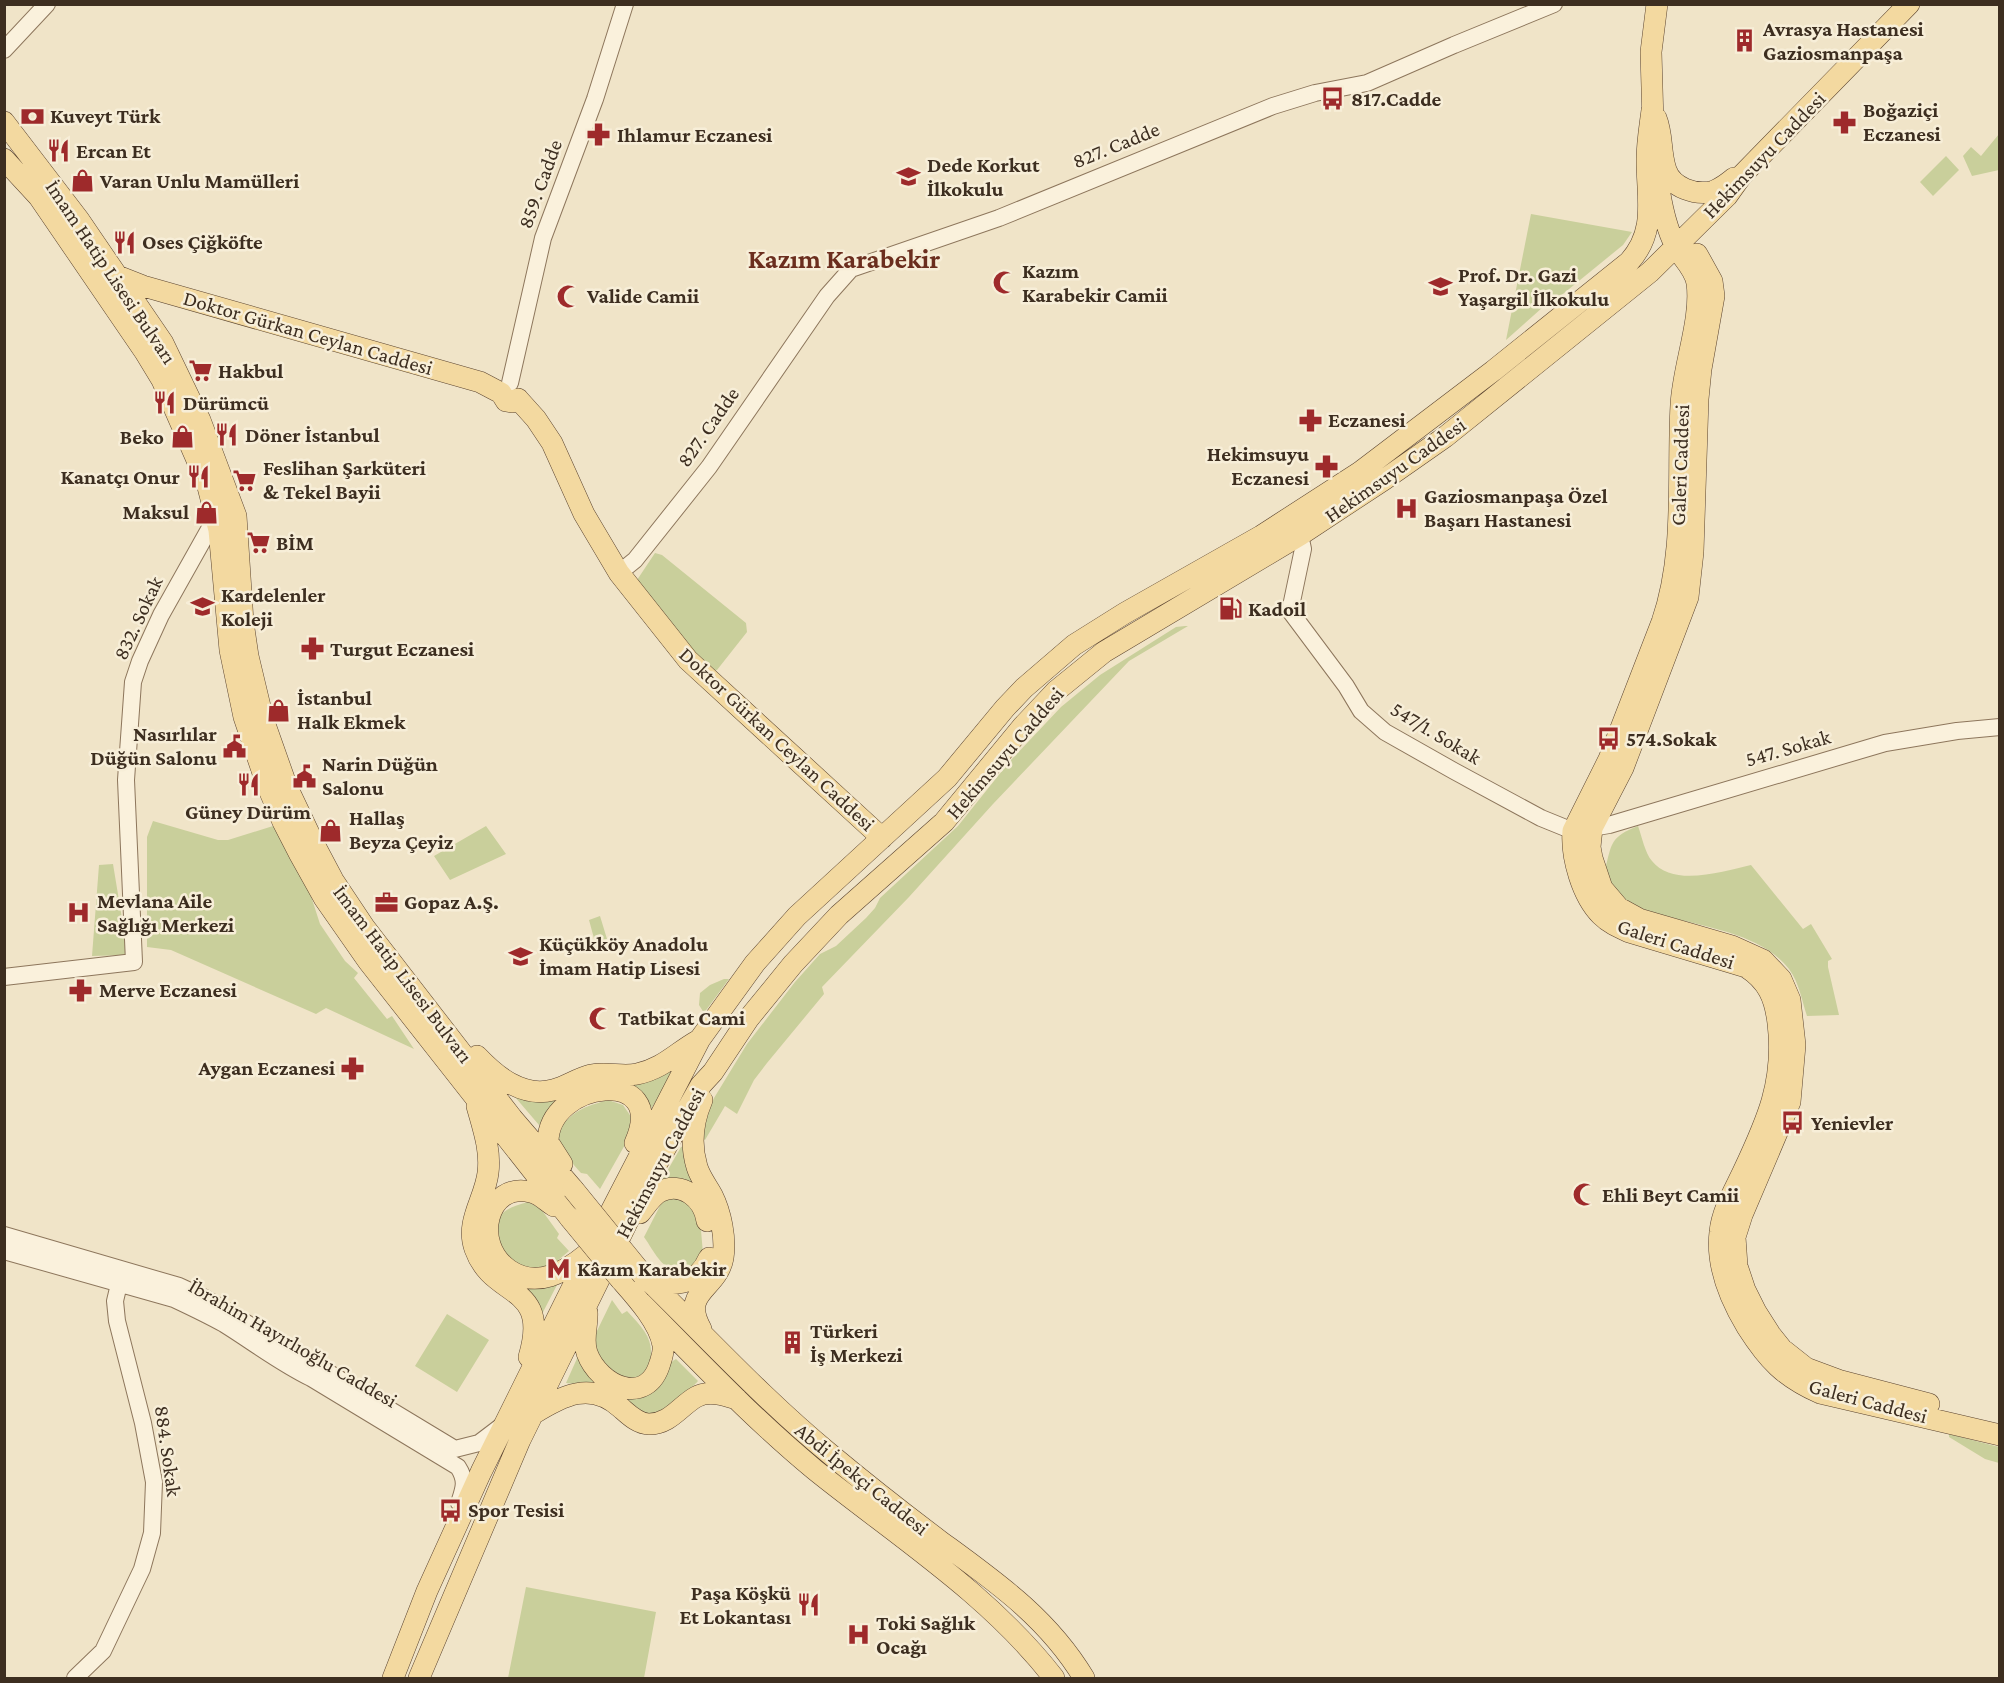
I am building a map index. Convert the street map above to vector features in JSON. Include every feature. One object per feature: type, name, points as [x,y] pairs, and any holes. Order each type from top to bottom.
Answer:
[{"type":"main road","points":[[1657,4],[1652,36],[1652,110],[1660,194],[1667,224],[1676,247],[1696,278]]},
{"type":"main road","name":"Hekimsuyu Caddesi","points":[[393,1678],[427,1591],[505,1424],[590,1252],[700,1039],[710,1022],[755,963],[797,916],[947,778],[1024,688],[1074,645],[1125,612],[1385,479],[1445,437],[1610,305],[1650,272],[1727,196],[1742,175],[1908,4]]},
{"type":"main road","points":[[1652,110],[1662,140],[1666,171],[1676,184],[1686,190],[1715,191],[1742,175]]},
{"type":"main road","name":"Hekimsuyu Caddesi","points":[[419,1678],[532,1414],[586,1304],[679,1123],[701,1085],[713,1072],[749,1018],[823,930],[944,822],[1017,733],[1056,691],[1104,652],[1296,526],[1343,484],[1394,447],[1629,262],[1639,250],[1646,234],[1647,159],[1652,110]]},
{"type":"main road","name":"İmam Hatip Lisesi Bulvarı","points":[[9,132],[79,220],[164,343],[213,451],[236,516],[243,622],[248,656],[280,794],[300,855],[324,898],[368,961],[570,1218]]},
{"type":"main road","name":"İmam Hatip Lisesi Bulvarı","points":[[4,159],[39,197],[115,306],[152,364],[162,381],[201,469],[216,517],[220,539],[226,620],[244,717],[280,794],[365,928],[539,1152],[573,1189]]},
{"type":"main road","name":"Galeri Caddesi","points":[[1694,228],[1693,247],[1712,281],[1714,296],[1698,399],[1690,588],[1677,630],[1623,768],[1572,843],[1584,886],[1592,904],[1612,924],[1629,932],[1746,967],[1758,975],[1773,997],[1779,1031],[1779,1058],[1773,1102],[1726,1209],[1720,1230],[1719,1245],[1722,1269],[1729,1292],[1738,1313],[1758,1343],[1785,1374],[1820,1393],[2000,1435]]},
{"type":"main road","points":[[1610,305],[1631,296],[1671,271],[1679,270],[1696,278]]},
{"type":"main road","name":"Doktor Gürkan Ceylan Caddesi","points":[[115,275],[169,294],[510,391],[536,419],[552,443],[584,514],[619,573],[688,660],[882,838]]},
{"type":"main road","name":"Galeri Caddesi","points":[[1696,278],[1698,297],[1681,404],[1677,549],[1673,584],[1662,622],[1583,830],[1602,888],[1619,908],[1639,919],[1732,946],[1763,960],[1781,979],[1790,1000],[1795,1045],[1790,1102],[1742,1215],[1735,1237],[1737,1266],[1745,1290],[1770,1334],[1793,1359],[1820,1375],[2000,1422]]},
{"type":"main road","points":[[140,310],[169,294]]},
{"type":"main road","points":[[447,1034],[472,1051],[495,1074],[507,1082],[527,1090],[540,1092],[554,1090],[591,1075],[635,1075],[655,1070],[700,1039]]},
{"type":"main road","points":[[704,1335],[695,1318],[694,1301],[720,1268],[724,1242],[718,1211],[698,1168],[693,1143],[694,1123],[713,1072]]},
{"type":"main road","points":[[573,1189],[566,1171],[548,1142],[551,1125],[563,1109],[580,1096],[597,1091],[621,1090],[638,1103],[642,1117],[642,1129],[629,1157],[619,1196]]},
{"type":"main road","points":[[473,1094],[485,1133],[489,1160],[486,1185],[472,1224],[474,1248],[491,1275],[520,1295],[531,1311],[535,1333],[529,1358],[529,1375]]},
{"type":"main road","name":"Abdi İpekçi Caddesi","points":[[573,1189],[643,1275],[798,1428],[901,1512],[975,1566],[1030,1611],[1062,1645],[1084,1678]]},
{"type":"main road","points":[[626,1225],[638,1216],[654,1196],[669,1189],[686,1191],[697,1198],[707,1217],[709,1258],[696,1277],[686,1283],[669,1284],[643,1275]]},
{"type":"main road","points":[[586,1304],[585,1345],[588,1356],[607,1379],[619,1387],[632,1389],[642,1387],[652,1379],[659,1368],[663,1344],[658,1332],[641,1303],[570,1218],[541,1196],[527,1191],[515,1192],[499,1200],[487,1222],[489,1246],[502,1265],[524,1279],[538,1280],[560,1273],[590,1252]]},
{"type":"main road","name":"Abdi İpekçi Caddesi","points":[[641,1303],[780,1441],[952,1575],[1035,1653],[1054,1678]]},
{"type":"main road","points":[[532,1414],[574,1393],[590,1394],[607,1398],[637,1421],[646,1424],[666,1419],[697,1396],[716,1394],[737,1399]]},
{"type":"street","points":[[4,50],[47,4]]},
{"type":"street","name":"859. Cadde","points":[[510,391],[543,238],[595,99],[625,4]]},
{"type":"street","name":"827. Cadde","points":[[619,573],[635,560],[710,467],[827,296],[851,269],[999,218],[1273,106],[1315,93],[1367,83],[1554,4]]},
{"type":"street","points":[[1645,4],[1652,36]]},
{"type":"street","name":"832. Sokak","points":[[4,977],[134,962],[126,780],[133,682],[161,615],[216,517]]},
{"type":"street","name":"547/1. Sokak","points":[[1296,526],[1303,549],[1290,611],[1346,686],[1361,711],[1396,740],[1541,818],[1583,830]]},
{"type":"street","name":"547. Sokak","points":[[1583,830],[1609,825],[1884,743],[1957,731],[2000,727]]},
{"type":"street","name":"İbrahim Hayırlıoğlu Caddesi","points":[[4,1235],[177,1292],[224,1324],[299,1364],[311,1378],[372,1407],[448,1453],[465,1478],[458,1523]]},
{"type":"street","name":"İbrahim Hayırlıoğlu Caddesi","points":[[4,1251],[119,1284],[177,1292]]},
{"type":"street","name":"884. Sokak","points":[[75,1678],[103,1651],[142,1569],[152,1533],[153,1482],[143,1423],[117,1321],[115,1301],[119,1284]]},
{"type":"street","points":[[448,1453],[478,1443],[505,1424]]},
{"type":"green space","points":[[1999,134],[1999,170],[1972,176],[1963,156],[1971,147],[1981,156]]},
{"type":"green space","points":[[1946,156],[1959,170],[1933,196],[1920,182]]},
{"type":"green space","points":[[1531,214],[1632,232],[1623,245],[1558,298],[1552,299],[1506,340]]},
{"type":"green space","points":[[655,553],[662,555],[746,623],[747,632],[717,670],[709,672],[637,580]]},
{"type":"green space","points":[[1188,626],[1129,661],[822,987],[824,994],[754,1080],[737,1114],[725,1106],[705,1140],[701,1137],[706,1114],[747,1044],[820,954],[836,946],[866,918],[880,898],[958,826],[1010,761],[1061,707],[1100,675],[1176,627]]},
{"type":"green space","points":[[153,821],[218,840],[228,840],[273,826],[310,893],[320,924],[345,961],[358,973],[354,978],[387,1019],[392,1016],[414,1049],[326,1008],[316,1014],[171,950],[147,947],[147,837]]},
{"type":"green space","points":[[486,826],[506,854],[450,880],[434,856]]},
{"type":"green space","points":[[1638,826],[1652,861],[1661,869],[1673,874],[1699,875],[1751,865],[1803,929],[1811,924],[1832,959],[1828,961],[1828,967],[1839,1015],[1807,1016],[1798,986],[1789,969],[1766,949],[1736,935],[1644,909],[1618,894],[1605,870],[1609,853],[1617,838]]},
{"type":"green space","points":[[113,864],[128,955],[92,956],[99,865]]},
{"type":"green space","points":[[600,916],[607,939],[595,942],[589,920]]},
{"type":"green space","points":[[729,979],[704,1013],[699,1005],[700,993],[710,985]]},
{"type":"green space","points":[[675,1069],[651,1109],[643,1096],[628,1083]]},
{"type":"green space","points":[[571,1090],[539,1125],[515,1097]]},
{"type":"green space","points":[[608,1100],[623,1105],[634,1121],[626,1143],[600,1189],[569,1159],[561,1144],[558,1131],[569,1118],[580,1110]]},
{"type":"green space","points":[[685,1146],[698,1187],[662,1180],[681,1147]]},
{"type":"green space","points":[[680,1196],[700,1218],[703,1254],[700,1263],[682,1273],[663,1264],[644,1237],[663,1200]]},
{"type":"green space","points":[[528,1202],[541,1209],[559,1234],[557,1238],[569,1251],[550,1267],[532,1270],[500,1257],[496,1235],[497,1220],[507,1210]]},
{"type":"green space","points":[[558,1283],[542,1314],[524,1288]]},
{"type":"green space","points":[[612,1300],[622,1314],[627,1311],[650,1342],[650,1358],[643,1379],[621,1383],[592,1352],[596,1333]]},
{"type":"green space","points":[[447,1314],[489,1340],[457,1392],[415,1366]]},
{"type":"green space","points":[[579,1354],[607,1388],[566,1383]]},
{"type":"green space","points":[[676,1359],[698,1381],[667,1408],[653,1414],[643,1413],[619,1395]]},
{"type":"green space","points":[[1949,1434],[1999,1447],[1999,1463],[1985,1459],[1949,1437]]},
{"type":"green space","points":[[526,1587],[656,1612],[644,1678],[508,1678]]},
{"type":"place","name":"Avrasya Hastanesi Gaziosmanpaşa","points":[[1745,41]]},
{"type":"place","name":"817.Cadde","points":[[1333,99]]},
{"type":"place","name":"Kuveyt Türk","points":[[32,116]]},
{"type":"place","name":"Boğaziçi Eczanesi","points":[[1845,122]]},
{"type":"place","name":"Ihlamur Eczanesi","points":[[599,135]]},
{"type":"place","name":"Ercan Et","points":[[58,151]]},
{"type":"place","name":"Dede Korkut İlkokulu","points":[[909,177]]},
{"type":"place","name":"Varan Unlu Mamülleri","points":[[82,181]]},
{"type":"place","name":"Oses Çiğköfte","points":[[124,242]]},
{"type":"place","name":"Kazım Karabekir Camii","points":[[1004,283]]},
{"type":"place","name":"Prof. Dr. Gazi Yaşargil İlkokulu","points":[[1440,287]]},
{"type":"place","name":"Valide Camii","points":[[569,296]]},
{"type":"place","name":"Hakbul","points":[[200,371]]},
{"type":"place","name":"Dürümcü","points":[[165,403]]},
{"type":"place","name":"Eczanesi","points":[[1310,420]]},
{"type":"place","name":"Döner İstanbul","points":[[227,435]]},
{"type":"place","name":"Beko","points":[[182,437]]},
{"type":"place","name":"Hekimsuyu Eczanesi","points":[[1327,466]]},
{"type":"place","name":"Kanatçı Onur","points":[[198,477]]},
{"type":"place","name":"Feslihan Şarküteri & Tekel Bayii","points":[[245,480]]},
{"type":"place","name":"Gaziosmanpaşa Özel Başarı Hastanesi","points":[[1406,508]]},
{"type":"place","name":"Maksul","points":[[207,512]]},
{"type":"place","name":"BİM","points":[[258,543]]},
{"type":"place","name":"Kardelenler Koleji","points":[[203,607]]},
{"type":"place","name":"Kadoil","points":[[1230,609]]},
{"type":"place","name":"Turgut Eczanesi","points":[[312,649]]},
{"type":"place","name":"İstanbul Halk Ekmek","points":[[279,710]]},
{"type":"place","name":"574.Sokak","points":[[1608,739]]},
{"type":"place","name":"Nasırlılar Düğün Salonu","points":[[235,746]]},
{"type":"place","name":"Narin Düğün Salonu","points":[[304,776]]},
{"type":"place","name":"Güney Dürüm","points":[[248,784]]},
{"type":"place","name":"Hallaş Beyza Çeyiz","points":[[331,830]]},
{"type":"place","name":"Gopaz A.Ş.","points":[[386,902]]},
{"type":"place","name":"Mevlana Aile Sağlığı Merkezi","points":[[79,913]]},
{"type":"place","name":"Küçükköy Anadolu İmam Hatip Lisesi","points":[[521,956]]},
{"type":"place","name":"Merve Eczanesi","points":[[81,990]]},
{"type":"place","name":"Tatbikat Cami","points":[[600,1018]]},
{"type":"place","name":"Aygan Eczanesi","points":[[353,1068]]},
{"type":"place","name":"Yenievler","points":[[1793,1123]]},
{"type":"place","name":"Ehli Beyt Camii","points":[[1584,1195]]},
{"type":"place","name":"Kâzım Karabekir","points":[[559,1269]]},
{"type":"place","name":"Türkeri İş Merkezi","points":[[792,1343]]},
{"type":"place","name":"Spor Tesisi","points":[[450,1510]]},
{"type":"place","name":"Paşa Köşkü Et Lokantası","points":[[809,1605]]},
{"type":"place","name":"Toki Sağlık Ocağı","points":[[858,1635]]},
{"type":"district","name":"Kazım Karabekir","points":[[844,259]]}]
